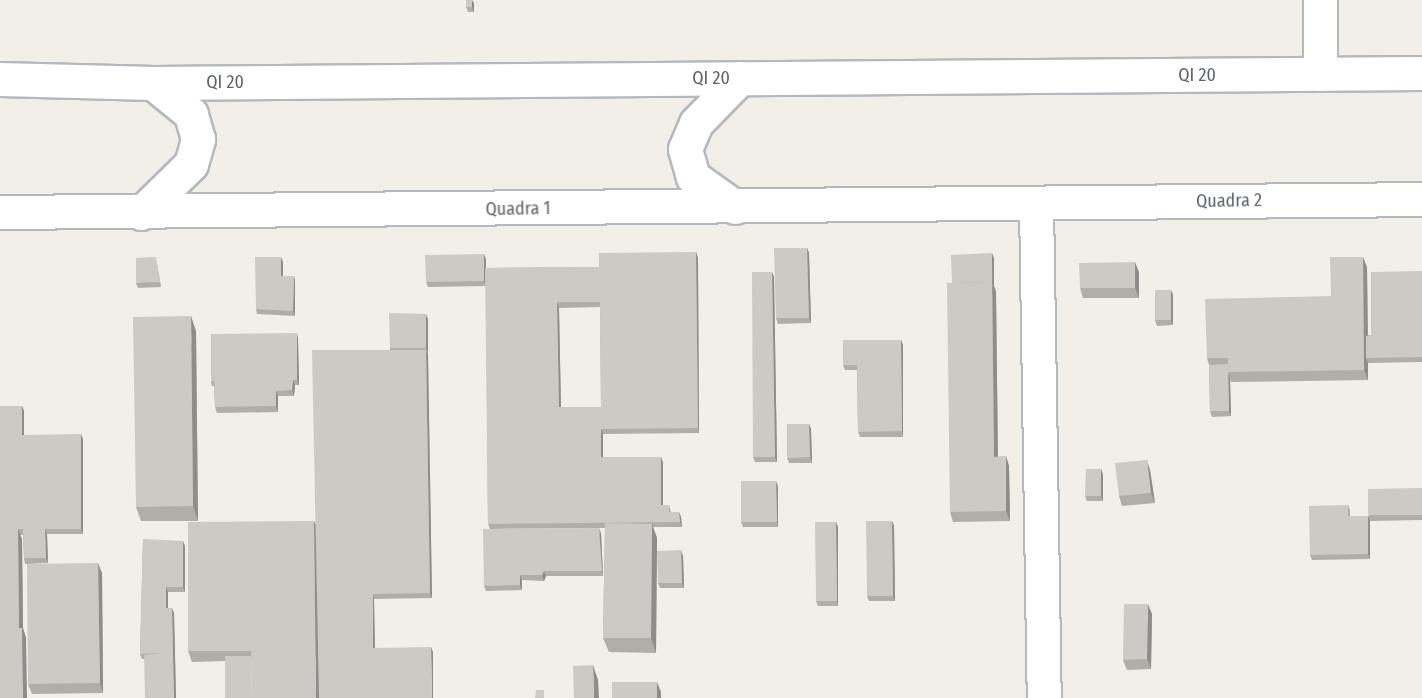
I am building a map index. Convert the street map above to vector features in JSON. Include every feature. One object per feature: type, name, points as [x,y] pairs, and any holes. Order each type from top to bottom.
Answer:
[{"type":"street","points":[[1320,0],[1320,74]]},
{"type":"street","name":"QI 20","points":[[0,79],[153,83],[1422,73]]},
{"type":"street","points":[[735,207],[693,177],[685,149],[696,123],[740,78]]},
{"type":"street","points":[[141,213],[191,164],[198,139],[190,114],[153,83]]},
{"type":"street","name":"Quadra 2","points":[[1036,203],[1422,199]]},
{"type":"street","points":[[1036,203],[1044,698]]},
{"type":"street","name":"Quadra 1","points":[[0,212],[141,213],[1036,203]]},
{"type":"building","points":[[466,0],[472,0],[472,7],[466,7]]},
{"type":"building","points":[[774,248],[807,248],[809,318],[776,318]]},
{"type":"building","points":[[696,252],[698,428],[601,429],[601,457],[661,457],[661,505],[669,505],[669,512],[679,512],[680,522],[488,524],[485,268],[599,267],[599,253]],"holes":[[[557,302],[600,302],[601,407],[559,407]]]},
{"type":"building","points":[[992,253],[992,282],[952,283],[951,255]]},
{"type":"building","points":[[484,254],[484,281],[426,282],[425,255]]},
{"type":"building","points":[[156,257],[160,282],[136,283],[136,258]]},
{"type":"building","points":[[255,257],[281,257],[281,276],[294,276],[293,311],[256,309]]},
{"type":"building","points":[[1330,257],[1363,257],[1364,370],[1228,372],[1228,358],[1207,358],[1205,299],[1331,296]]},
{"type":"building","points":[[1135,262],[1135,288],[1080,288],[1079,263]]},
{"type":"building","points":[[1422,271],[1422,357],[1366,358],[1366,336],[1371,335],[1371,272]]},
{"type":"building","points":[[752,272],[772,272],[775,457],[753,457]]},
{"type":"building","points":[[992,282],[994,457],[1006,456],[1006,511],[950,512],[947,283]]},
{"type":"building","points":[[1155,290],[1171,290],[1171,320],[1155,320]]},
{"type":"building","points":[[389,313],[426,314],[426,348],[390,348]]},
{"type":"building","points":[[191,316],[193,506],[136,507],[133,317]]},
{"type":"building","points":[[297,333],[297,380],[293,380],[292,390],[276,391],[276,406],[215,407],[214,381],[211,381],[211,334]]},
{"type":"building","points":[[843,340],[901,340],[902,431],[858,432],[857,365],[843,365]]},
{"type":"building","points":[[312,350],[426,350],[430,593],[373,594],[373,648],[431,647],[432,698],[319,698]]},
{"type":"building","points":[[1228,364],[1229,411],[1210,411],[1209,365]]},
{"type":"building","points":[[0,406],[22,406],[22,435],[81,434],[81,529],[45,529],[46,558],[24,558],[23,529],[0,529]]},
{"type":"building","points":[[787,424],[809,424],[810,457],[787,458]]},
{"type":"building","points":[[1147,460],[1151,493],[1119,496],[1115,463]]},
{"type":"building","points":[[1086,469],[1101,469],[1101,496],[1085,496]]},
{"type":"building","points":[[741,481],[776,481],[777,522],[741,522]]},
{"type":"building","points":[[1422,488],[1422,515],[1368,515],[1368,489]]},
{"type":"building","points":[[1348,505],[1348,516],[1368,516],[1368,554],[1310,555],[1309,506]]},
{"type":"building","points":[[314,521],[316,698],[252,698],[251,651],[188,651],[188,522]]},
{"type":"building","points":[[866,521],[892,521],[893,596],[867,596]]},
{"type":"building","points":[[815,522],[836,522],[837,601],[816,601]]},
{"type":"building","points":[[605,523],[652,524],[651,638],[603,638]]},
{"type":"building","points":[[599,528],[602,571],[544,571],[542,575],[520,575],[520,585],[484,586],[483,529]]},
{"type":"building","points":[[0,529],[18,529],[19,628],[22,628],[23,698],[0,698]]},
{"type":"building","points":[[143,539],[183,541],[183,587],[166,587],[166,608],[172,608],[174,698],[145,698],[144,655],[164,653],[140,654]]},
{"type":"building","points":[[681,550],[682,583],[658,583],[657,551]]},
{"type":"building","points":[[98,563],[100,683],[28,684],[27,564]]},
{"type":"building","points":[[1124,604],[1148,604],[1147,659],[1123,660]]},
{"type":"building","points":[[225,656],[251,656],[252,698],[225,698]]},
{"type":"building","points":[[593,665],[594,698],[574,698],[573,666]]},
{"type":"building","points":[[612,682],[657,682],[657,698],[612,698]]},
{"type":"building","points":[[536,690],[544,690],[544,698],[535,698]]}]
